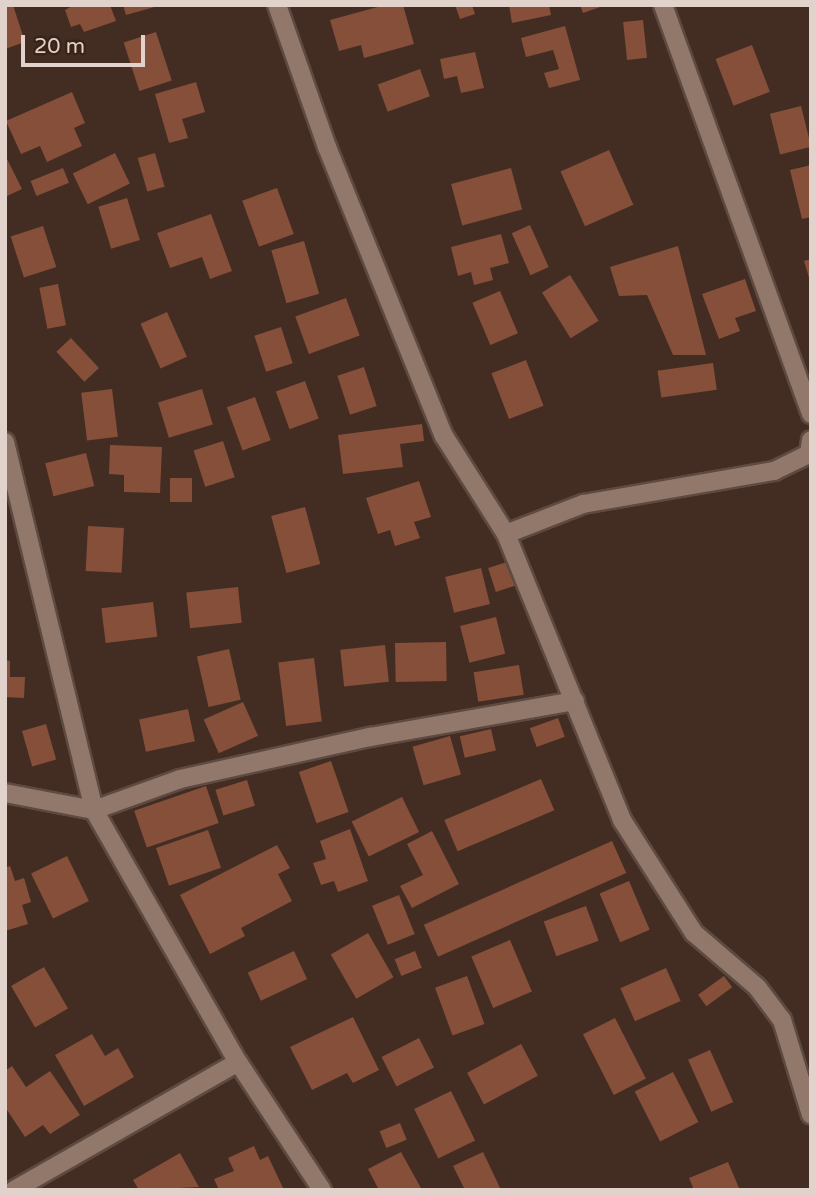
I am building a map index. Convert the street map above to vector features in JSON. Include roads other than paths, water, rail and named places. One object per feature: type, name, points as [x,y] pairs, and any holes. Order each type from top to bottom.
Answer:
[{"type":"street","points":[[277,5],[327,147],[444,436],[506,534],[622,820],[694,933],[757,987],[782,1020],[811,1115]]},
{"type":"street","points":[[663,5],[811,414]]},
{"type":"street","points":[[506,534],[583,504],[774,471],[809,454],[811,440]]},
{"type":"street","points":[[5,442],[94,810],[238,1062],[323,1190]]},
{"type":"street","points":[[5,793],[94,810],[180,779],[370,737],[575,701]]},
{"type":"street","points":[[14,1190],[238,1062]]}]
